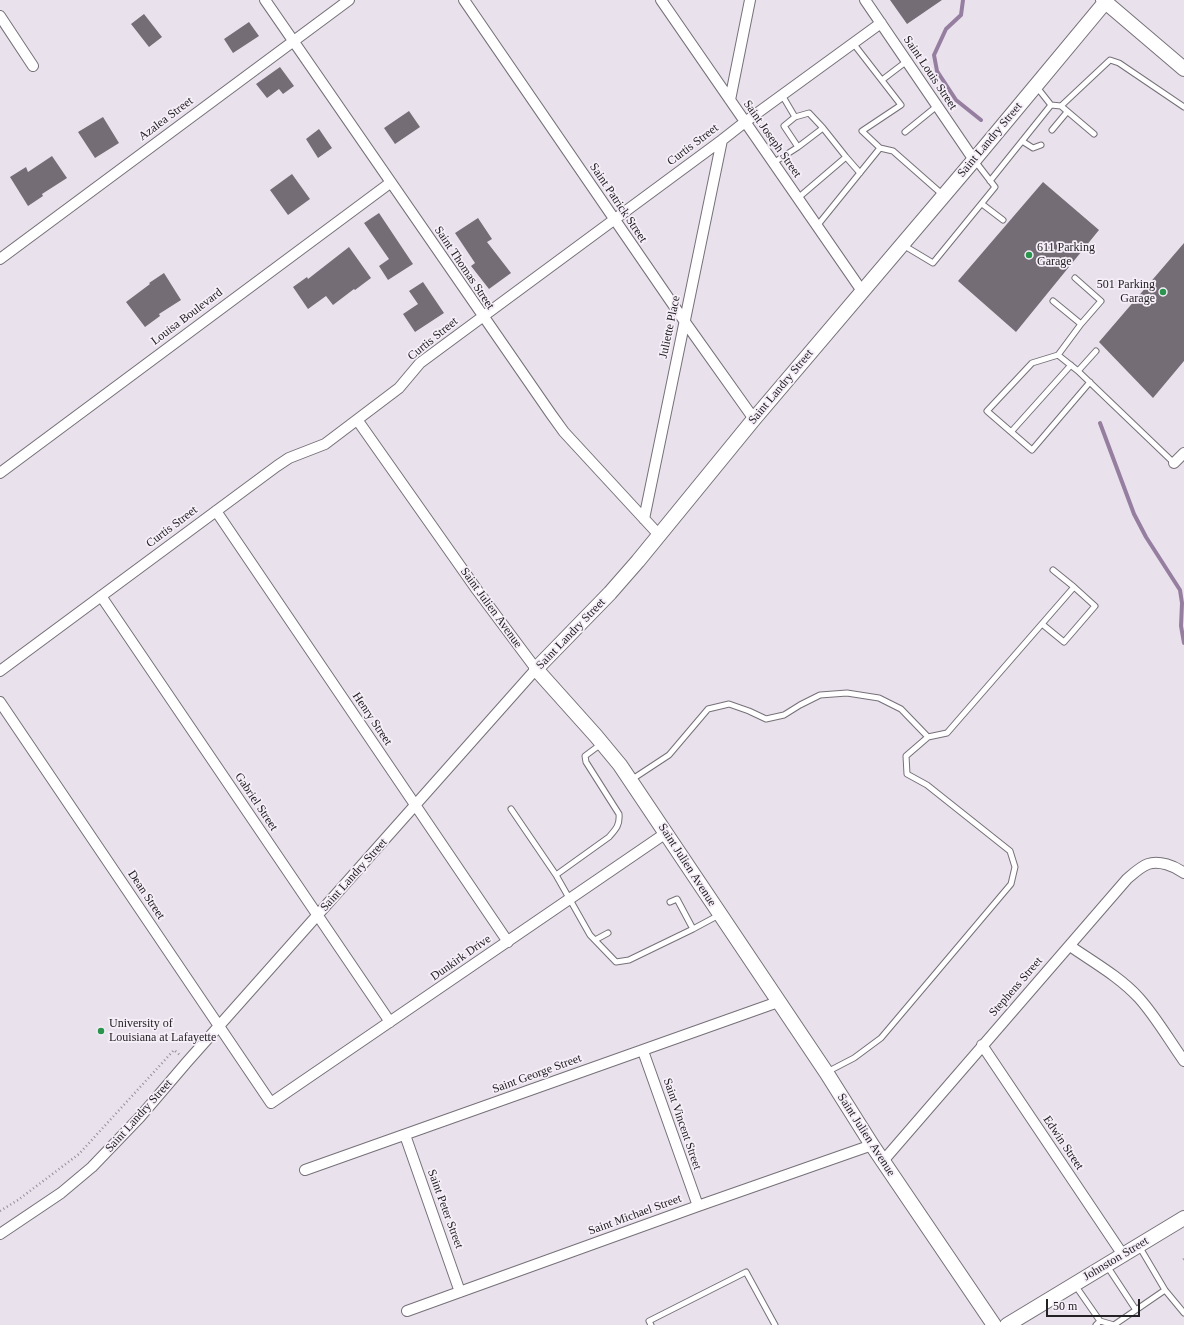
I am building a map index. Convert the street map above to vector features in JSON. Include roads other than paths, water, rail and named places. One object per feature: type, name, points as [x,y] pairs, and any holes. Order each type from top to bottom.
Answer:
[{"type":"street","name":"Saint Thomas Street","points":[[265,0],[482,316],[564,432],[660,536]]},
{"type":"street","name":"Azalea Street","points":[[0,259],[349,0]]},
{"type":"street","name":"Saint Patrick Street","points":[[464,0],[614,220],[754,419]]},
{"type":"street","name":"Saint Joseph Street","points":[[661,0],[862,291]]},
{"type":"street","points":[[730,100],[750,0]]},
{"type":"street","name":"Saint Louis Street","points":[[865,0],[974,160]]},
{"type":"street","points":[[1105,1],[1184,70]]},
{"type":"street","name":"Saint Landry Street","points":[[0,1234],[61,1193],[92,1168],[140,1117],[187,1062],[220,1027],[536,669],[610,593],[660,536],[754,419],[944,196],[1105,1]]},
{"type":"street","points":[[0,16],[33,66]]},
{"type":"street","name":"Curtis Street","points":[[0,671],[277,466],[289,458],[326,444],[358,421],[399,388],[420,363],[881,23]]},
{"type":"street","name":"Juliette Place","points":[[644,519],[722,140]]},
{"type":"street","name":"Louisa Boulevard","points":[[0,473],[390,183]]},
{"type":"street","name":"Saint Julien Avenue","points":[[358,421],[473,584],[536,669],[620,765],[719,915],[826,1072],[883,1161],[994,1325]]},
{"type":"street","points":[[1174,463],[1184,453]]},
{"type":"street","name":"Henry Street","points":[[216,511],[508,942]]},
{"type":"street","name":"Gabriel Street","points":[[100,596],[390,1022]]},
{"type":"street","name":"Dean Street","points":[[0,702],[271,1103]]},
{"type":"street","name":"Dunkirk Drive","points":[[271,1103],[666,833]]},
{"type":"street","name":"Stephens Street","points":[[883,1161],[1127,879],[1147,864],[1164,864],[1172,866],[1184,873]]},
{"type":"street","points":[[1070,946],[1102,968],[1138,997],[1184,1061]]},
{"type":"street","name":"Saint George Street","points":[[305,1170],[778,1002]]},
{"type":"street","name":"Edwin Street","points":[[982,1045],[1123,1255]]},
{"type":"street","name":"Saint Vincent Street","points":[[643,1051],[698,1206]]},
{"type":"street","name":"Saint Peter Street","points":[[405,1135],[460,1292]]},
{"type":"street","name":"Saint Michael Street","points":[[407,1312],[872,1144]]},
{"type":"street","name":"Johnston Street","points":[[1007,1325],[1184,1218]]},
{"type":"lane","points":[[853,43],[901,105],[862,131],[880,148],[893,151],[944,196]]},
{"type":"lane","points":[[1060,106],[1110,60],[1119,63],[1184,107]]},
{"type":"lane","points":[[882,80],[907,61]]},
{"type":"lane","points":[[1036,86],[1051,105],[1060,106],[1094,134]]},
{"type":"lane","points":[[782,95],[795,117]]},
{"type":"lane","points":[[990,182],[1051,105]]},
{"type":"lane","points":[[904,132],[938,106]]},
{"type":"lane","points":[[1052,130],[1067,112]]},
{"type":"lane","points":[[798,147],[784,126],[795,117],[809,113],[860,173]]},
{"type":"lane","points":[[773,163],[798,147],[823,128]]},
{"type":"lane","points":[[1022,141],[1033,148],[1041,145]]},
{"type":"lane","points":[[817,226],[880,148]]},
{"type":"lane","points":[[798,198],[846,157]]},
{"type":"lane","points":[[902,244],[933,263],[995,187],[974,160]]},
{"type":"lane","points":[[982,204],[1003,220]]},
{"type":"lane","points":[[1075,278],[1100,301],[1058,355],[1032,363],[987,411],[1032,450],[1090,382]]},
{"type":"lane","points":[[1053,301],[1081,324]]},
{"type":"lane","points":[[1078,371],[1096,351]]},
{"type":"lane","points":[[1058,355],[1090,382],[1174,463]]},
{"type":"lane","points":[[1011,432],[1071,365]]},
{"type":"lane","points":[[1042,624],[1064,642],[1095,606],[1053,570]]},
{"type":"lane","points":[[826,1072],[854,1058],[881,1038],[1011,884],[1015,867],[1010,851],[927,785],[907,774],[906,756],[928,737],[947,733],[1074,588]]},
{"type":"lane","points":[[630,780],[669,755],[708,709],[729,704],[766,719],[784,715],[820,695],[848,693],[879,698],[901,709],[928,737]]},
{"type":"lane","points":[[556,875],[609,837],[619,822],[619,814],[586,762],[585,756],[602,743]]},
{"type":"lane","points":[[511,809],[556,875],[590,935],[616,962],[629,960],[719,915]]},
{"type":"lane","points":[[670,902],[677,899],[693,929]]},
{"type":"lane","points":[[595,940],[608,933]]},
{"type":"lane","points":[[1138,1245],[1165,1290],[1184,1313]]},
{"type":"lane","points":[[1106,1265],[1136,1310]]},
{"type":"lane","points":[[651,1325],[649,1321],[746,1272],[775,1325]]},
{"type":"lane","points":[[1074,1284],[1100,1321],[1114,1325],[1165,1290]]},
{"type":"lane","points":[[1096,1325],[1100,1321]]},
{"type":"waterway","points":[[963,0],[961,15],[946,29],[934,55],[937,71],[956,100],[981,120]]},
{"type":"waterway","points":[[1100,423],[1134,514],[1146,537],[1180,590],[1182,603],[1181,626],[1184,643]]},
{"type":"place","name":"611 Parking Garage","points":[[1029,255]]},
{"type":"place","name":"501 Parking Garage","points":[[1163,292]]},
{"type":"place","name":"University of Louisiana at Lafayette","points":[[101,1031]]}]
